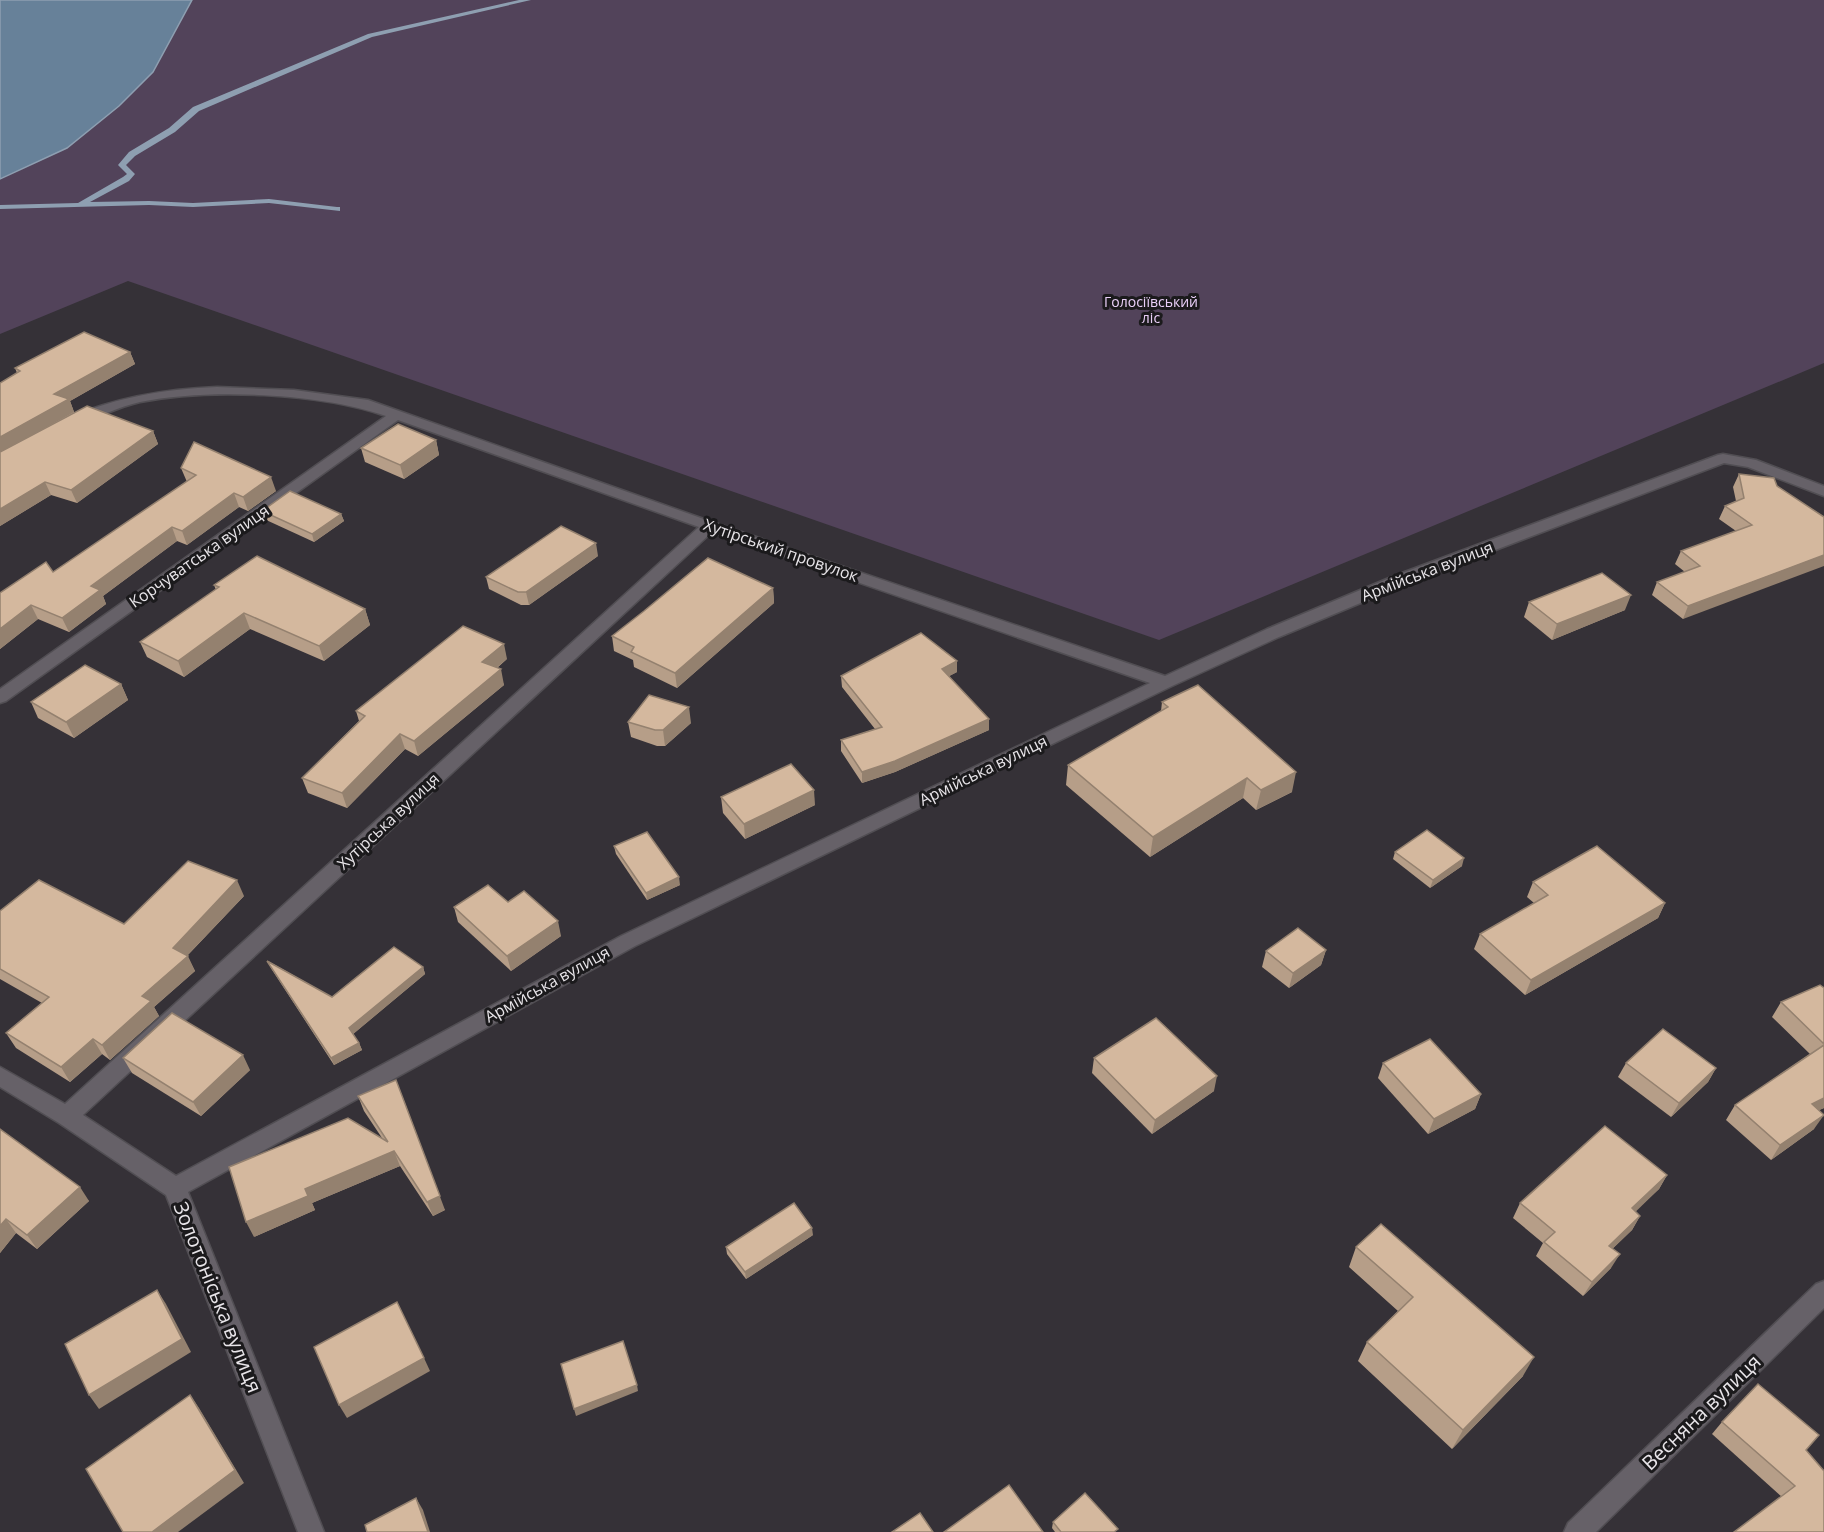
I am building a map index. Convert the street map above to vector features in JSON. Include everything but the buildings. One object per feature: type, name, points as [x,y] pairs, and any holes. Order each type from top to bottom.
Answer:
[{"type":"street","points":[[63,427],[94,410],[167,394],[249,392],[314,396],[363,403],[398,414]]},
{"type":"street","name":"Хутірський провулок","points":[[398,414],[710,526],[1166,681]]},
{"type":"street","name":"Корчуватська вулиця","points":[[0,697],[398,414]]},
{"type":"street","name":"Армійська вулиця","points":[[175,1188],[628,940],[1166,681],[1273,633],[1400,580],[1723,458],[1751,462],[1824,491]]},
{"type":"street","name":"Хутірська вулиця","points":[[67,1116],[710,526]]},
{"type":"street","name":"Золотоніська вулиця","points":[[0,1076],[67,1116],[175,1188],[311,1532]]},
{"type":"street","name":"Весняна вулиця","points":[[1577,1532],[1824,1292]]},
{"type":"green space","name":"Голосіївський ліс","points":[[192,0],[1824,0],[1824,363],[1159,640],[128,281],[0,334],[0,179],[67,148],[119,106],[153,72]]},
{"type":"water","points":[[0,0],[192,0],[153,72],[119,106],[67,148],[0,179]]},
{"type":"waterway","points":[[81,204],[126,179],[131,174],[122,165],[132,154],[172,130],[196,109],[370,35],[528,0]]},
{"type":"waterway","points":[[0,207],[149,203],[193,205],[269,201],[337,209]]}]
